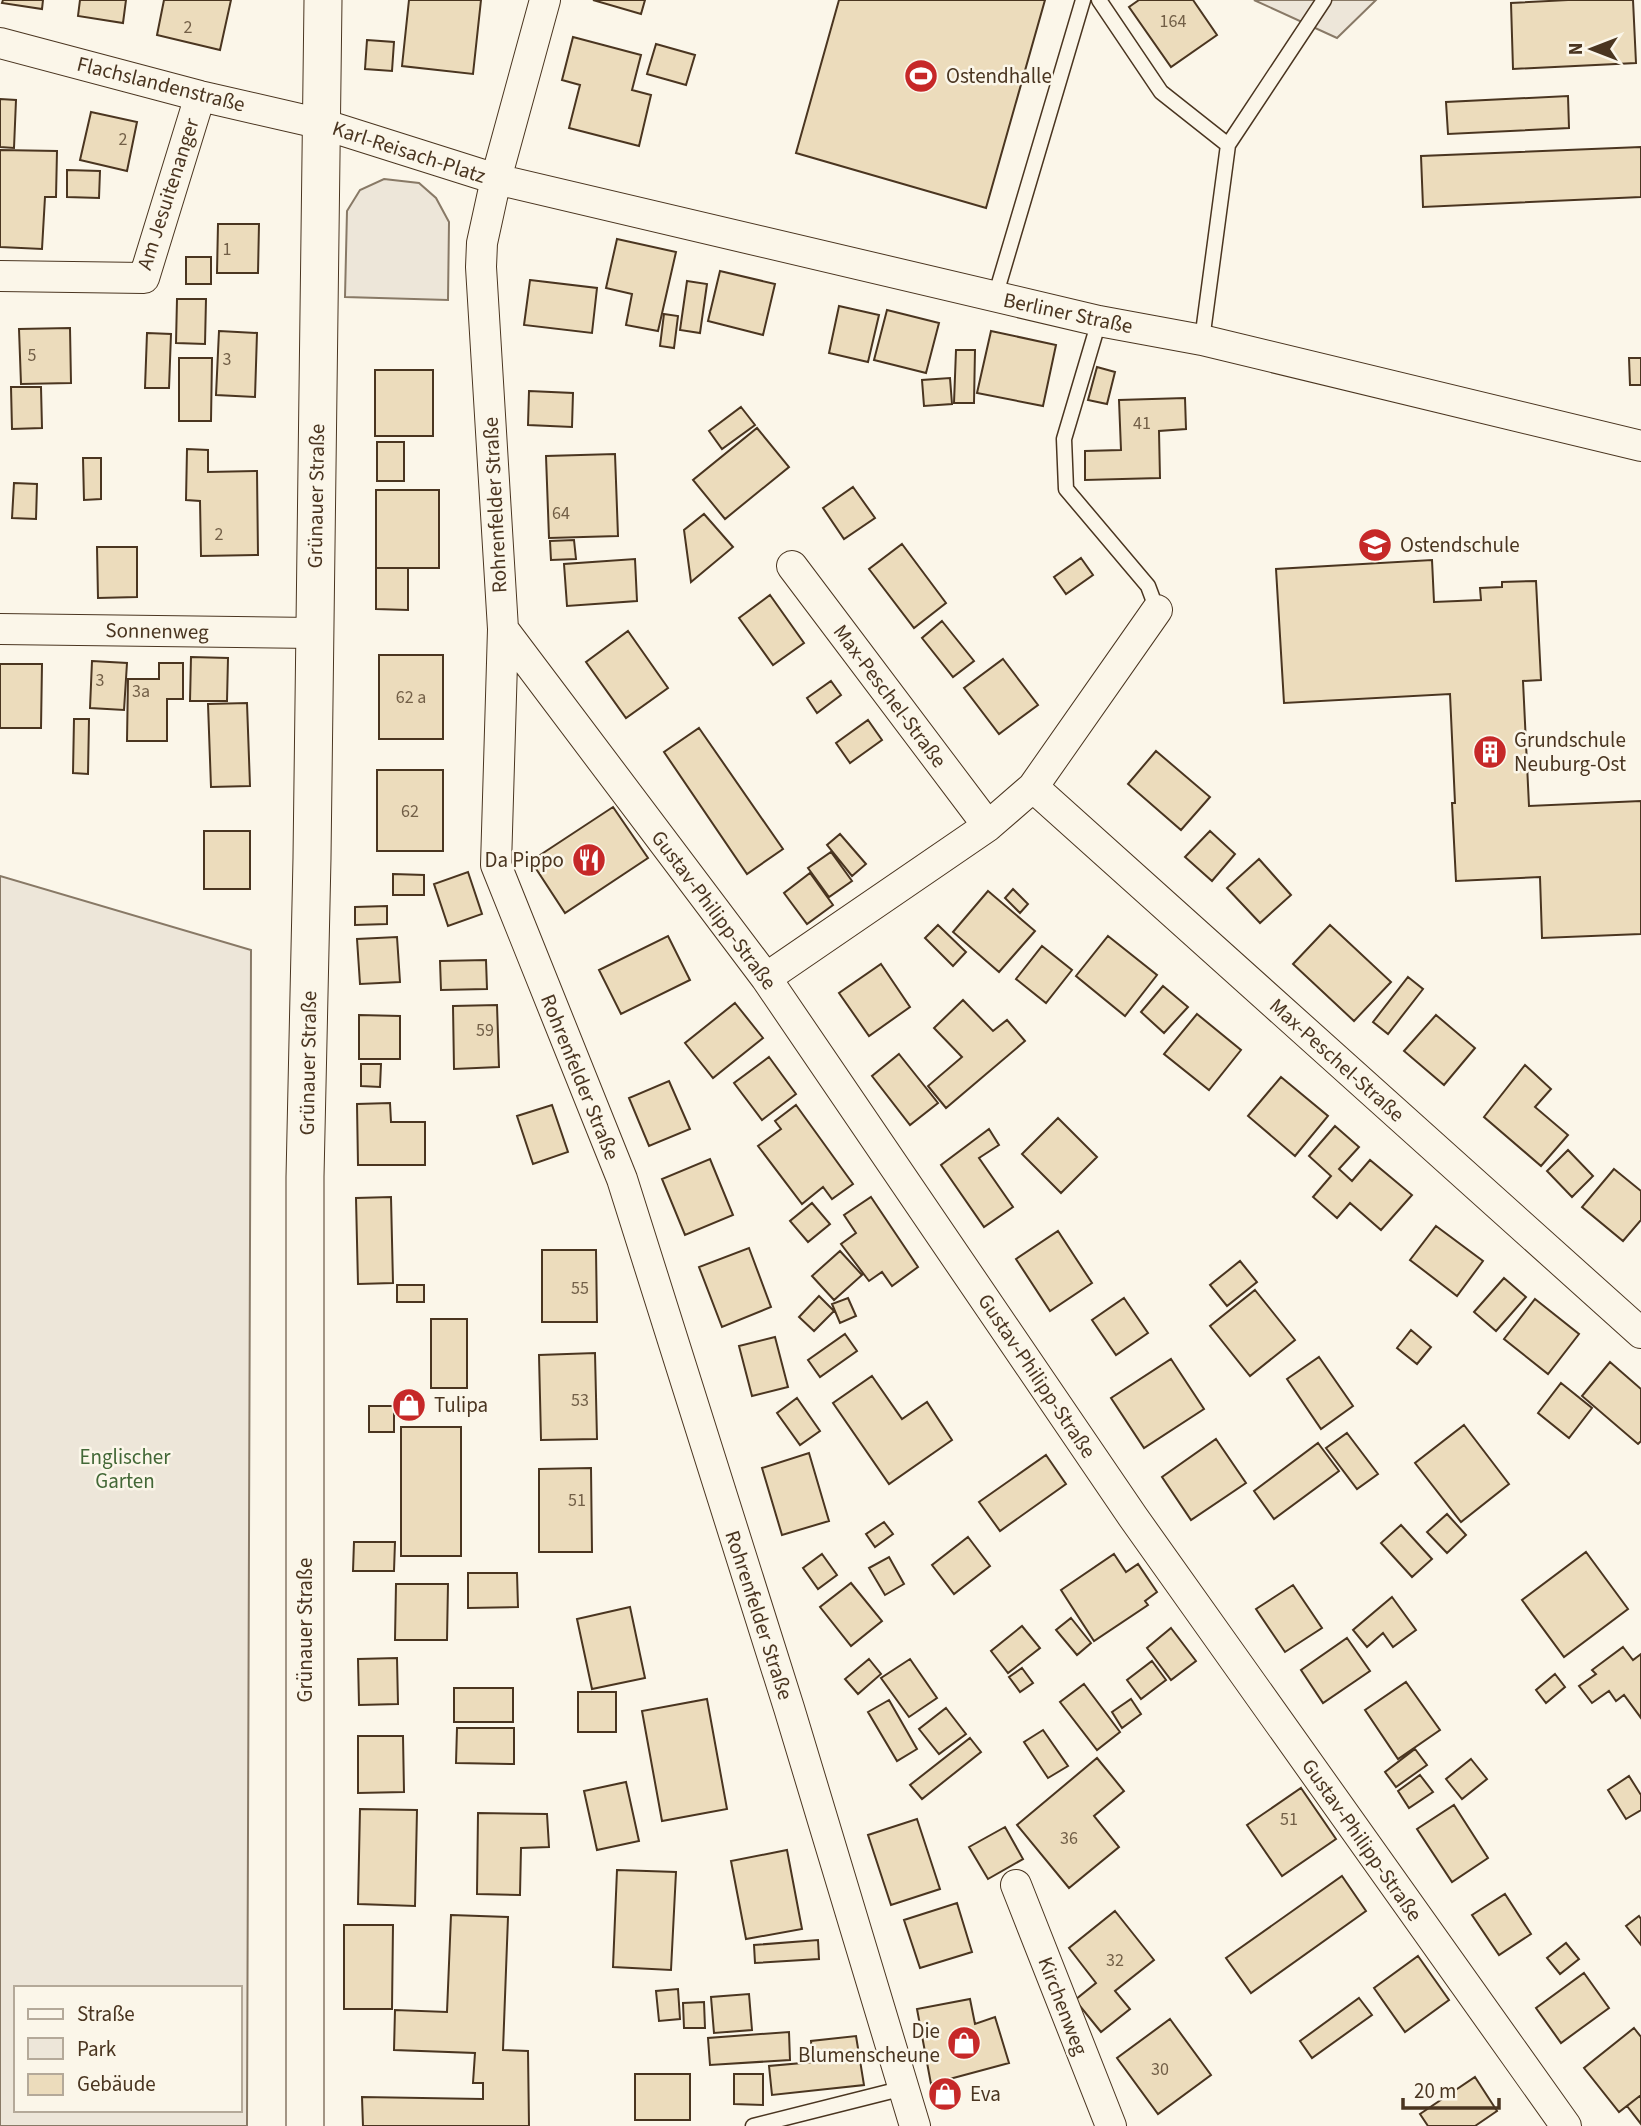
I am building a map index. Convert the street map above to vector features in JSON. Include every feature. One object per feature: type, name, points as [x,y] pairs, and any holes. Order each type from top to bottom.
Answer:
[{"type":"street","name":"Grünauer Straße","points":[[305,2126],[305,1177],[312,858],[323,0]]},
{"type":"street","name":"Rohrenfelder Straße","points":[[545,0],[496,179],[482,243],[481,267],[503,629],[496,865],[622,1180],[789,1708],[915,2126]]},
{"type":"street","name":"Flachslandenstraße","points":[[0,43],[200,96],[322,124]]},
{"type":"street","name":"Am Jesuitenanger","points":[[0,276],[144,278],[200,96]]},
{"type":"street","name":"Karl-Reisach-Platz","points":[[322,124],[496,179]]},
{"type":"street","name":"Berliner Straße","points":[[496,179],[1099,321],[1202,340],[1641,446]]},
{"type":"street","name":"Max-Peschel-Straße","points":[[792,566],[988,826]]},
{"type":"street","points":[[766,978],[988,826],[1033,787],[1157,610]]},
{"type":"street","name":"Sonnenweg","points":[[0,629],[314,632]]},
{"type":"street","name":"Gustav-Philipp-Straße","points":[[503,629],[766,978],[1133,1517],[1566,2126]]},
{"type":"street","name":"Max-Peschel-Straße","points":[[1033,787],[1641,1333]]},
{"type":"street","name":"Kirchenweg","points":[[1016,1885],[1111,2126]]},
{"type":"lane","points":[[995,297],[1083,0]]},
{"type":"lane","points":[[1099,0],[1161,92],[1228,145]]},
{"type":"lane","points":[[1202,340],[1228,145],[1324,0]]},
{"type":"lane","points":[[1099,321],[1064,439],[1066,489],[1148,586],[1157,610]]},
{"type":"lane","points":[[753,2126],[904,2088]]},
{"type":"green space","points":[[1254,0],[1376,0],[1337,38]]},
{"type":"green space","points":[[384,179],[419,183],[436,198],[449,222],[448,300],[345,297],[347,211],[360,190]]},
{"type":"green space","name":"Englischer Garten","points":[[0,876],[251,950],[247,2126],[0,2126]]},
{"type":"building","points":[[3,0],[43,0],[42,9],[2,3]]},
{"type":"building","points":[[80,0],[126,0],[123,23],[78,16]]},
{"type":"building","points":[[164,0],[231,0],[220,50],[157,35]]},
{"type":"building","points":[[409,0],[481,0],[473,74],[402,66]]},
{"type":"building","points":[[593,0],[645,0],[641,14]]},
{"type":"building","name":"Ostendhalle","points":[[839,0],[1045,0],[986,208],[796,153]]},
{"type":"building","points":[[1139,0],[1193,0],[1217,35],[1171,67],[1129,7]]},
{"type":"building","points":[[1633,0],[1636,63],[1513,69],[1511,3]]},
{"type":"building","points":[[573,37],[641,55],[632,90],[651,95],[639,146],[569,128],[580,85],[562,80]]},
{"type":"building","points":[[367,40],[394,42],[392,71],[365,69]]},
{"type":"building","points":[[656,44],[695,55],[686,85],[647,74]]},
{"type":"building","points":[[1568,96],[1569,128],[1448,134],[1446,102]]},
{"type":"building","points":[[0,99],[16,100],[14,148],[0,147]]},
{"type":"building","points":[[91,112],[137,122],[127,171],[80,160]]},
{"type":"building","points":[[1641,147],[1641,197],[1423,207],[1421,156]]},
{"type":"building","points":[[0,150],[57,151],[56,197],[45,197],[42,249],[0,247]]},
{"type":"building","points":[[67,170],[100,171],[99,198],[67,197]]},
{"type":"building","points":[[218,224],[259,224],[258,273],[217,273]]},
{"type":"building","points":[[617,239],[676,252],[658,331],[626,325],[632,294],[606,288]]},
{"type":"building","points":[[186,257],[211,257],[211,284],[186,284]]},
{"type":"building","points":[[720,271],[775,284],[763,335],[708,321]]},
{"type":"building","points":[[530,280],[597,288],[592,333],[524,325]]},
{"type":"building","points":[[687,281],[707,284],[700,333],[680,330]]},
{"type":"building","points":[[177,299],[206,299],[205,344],[176,343]]},
{"type":"building","points":[[839,306],[879,315],[868,362],[829,353]]},
{"type":"building","points":[[887,310],[939,323],[926,373],[874,360]]},
{"type":"building","points":[[664,314],[678,316],[674,348],[660,346]]},
{"type":"building","points":[[70,328],[71,383],[21,384],[19,329]]},
{"type":"building","points":[[219,331],[257,333],[255,397],[216,395]]},
{"type":"building","points":[[991,331],[1056,345],[1043,406],[977,393]]},
{"type":"building","points":[[147,333],[171,334],[169,388],[145,388]]},
{"type":"building","points":[[956,350],[975,350],[974,403],[954,403]]},
{"type":"building","points":[[179,358],[212,358],[211,421],[179,421]]},
{"type":"building","points":[[1629,358],[1641,358],[1641,385],[1630,385]]},
{"type":"building","points":[[1097,367],[1115,372],[1107,404],[1088,400]]},
{"type":"building","points":[[375,370],[433,370],[433,436],[375,436]]},
{"type":"building","points":[[950,378],[952,404],[924,406],[922,380]]},
{"type":"building","points":[[11,387],[41,387],[42,428],[12,429]]},
{"type":"building","points":[[529,391],[573,393],[572,427],[528,425]]},
{"type":"building","points":[[1185,398],[1186,429],[1159,431],[1160,478],[1085,480],[1085,451],[1121,450],[1119,400]]},
{"type":"building","points":[[741,407],[755,425],[722,449],[709,431]]},
{"type":"building","points":[[757,428],[789,467],[725,519],[693,480]]},
{"type":"building","points":[[377,442],[404,442],[404,481],[377,481]]},
{"type":"building","points":[[187,449],[208,450],[208,472],[257,471],[258,555],[201,556],[200,501],[186,500]]},
{"type":"building","points":[[615,454],[618,536],[549,538],[546,456]]},
{"type":"building","points":[[83,458],[101,458],[101,499],[84,500]]},
{"type":"building","points":[[14,483],[37,484],[36,519],[12,518]]},
{"type":"building","points":[[853,487],[875,518],[844,539],[823,508]]},
{"type":"building","points":[[376,490],[439,490],[439,568],[376,568]]},
{"type":"building","points":[[704,514],[733,547],[691,582],[684,530]]},
{"type":"building","points":[[574,540],[576,559],[551,560],[550,541]]},
{"type":"building","points":[[902,544],[946,603],[914,628],[869,569]]},
{"type":"building","points":[[97,547],[137,547],[137,597],[98,598]]},
{"type":"building","points":[[1081,558],[1093,575],[1066,594],[1054,577]]},
{"type":"building","points":[[635,559],[637,601],[567,606],[564,564]]},
{"type":"building","name":"Grundschule Neuburg-Ost","points":[[1432,560],[1434,602],[1481,600],[1480,588],[1502,587],[1502,582],[1536,581],[1541,680],[1523,681],[1529,806],[1641,801],[1641,934],[1542,938],[1540,877],[1456,881],[1450,694],[1284,703],[1276,569]]},
{"type":"building","points":[[376,568],[408,568],[408,610],[376,609]]},
{"type":"building","points":[[770,595],[804,643],[773,665],[739,618]]},
{"type":"building","points":[[942,621],[974,661],[953,677],[922,638]]},
{"type":"building","points":[[628,631],[668,688],[626,718],[586,662]]},
{"type":"building","points":[[379,655],[443,655],[443,739],[379,739]]},
{"type":"building","points":[[191,657],[228,658],[227,701],[190,701]]},
{"type":"building","points":[[1003,659],[1038,705],[999,734],[964,688]]},
{"type":"building","points":[[92,661],[127,663],[124,710],[90,708]]},
{"type":"building","points":[[159,663],[183,663],[183,699],[167,699],[167,741],[127,741],[128,679],[159,679]]},
{"type":"building","points":[[0,664],[42,664],[41,728],[0,728]]},
{"type":"building","points":[[831,681],[841,695],[817,713],[807,698]]},
{"type":"building","points":[[247,703],[250,786],[211,787],[208,704]]},
{"type":"building","points":[[74,719],[89,719],[88,774],[73,773]]},
{"type":"building","points":[[868,720],[882,740],[850,763],[836,743]]},
{"type":"building","points":[[699,728],[783,849],[747,874],[664,752]]},
{"type":"building","points":[[1156,751],[1210,797],[1181,830],[1128,784]]},
{"type":"building","points":[[377,770],[443,770],[443,851],[377,851]]},
{"type":"building","name":"Da Pippo","points":[[613,807],[648,858],[565,913],[531,861]]},
{"type":"building","points":[[204,831],[250,831],[250,889],[204,889]]},
{"type":"building","points":[[1210,831],[1235,854],[1212,881],[1185,857]]},
{"type":"building","points":[[840,834],[866,864],[852,876],[827,845]]},
{"type":"building","points":[[831,852],[852,881],[829,897],[808,868]]},
{"type":"building","points":[[1259,859],[1291,895],[1260,923],[1227,888]]},
{"type":"building","points":[[468,872],[482,914],[448,926],[434,884]]},
{"type":"building","points":[[810,873],[833,905],[807,924],[784,893]]},
{"type":"building","points":[[393,874],[424,875],[424,895],[393,895]]},
{"type":"building","points":[[1013,889],[1028,904],[1020,913],[1005,898]]},
{"type":"building","points":[[988,891],[1035,931],[999,972],[953,932]]},
{"type":"building","points":[[387,906],[387,924],[355,925],[355,907]]},
{"type":"building","points":[[938,925],[966,952],[953,966],[925,938]]},
{"type":"building","points":[[1330,925],[1391,982],[1354,1021],[1293,964]]},
{"type":"building","points":[[668,936],[690,980],[621,1014],[599,970]]},
{"type":"building","points":[[1108,936],[1157,975],[1125,1016],[1076,976]]},
{"type":"building","points":[[397,937],[400,982],[360,984],[357,939]]},
{"type":"building","points":[[1042,946],[1072,970],[1046,1003],[1016,979]]},
{"type":"building","points":[[486,960],[487,989],[441,990],[440,961]]},
{"type":"building","points":[[881,964],[910,1007],[869,1036],[839,993]]},
{"type":"building","points":[[1408,977],[1423,989],[1388,1034],[1373,1022]]},
{"type":"building","points":[[1163,986],[1188,1007],[1164,1033],[1141,1012]]},
{"type":"building","points":[[963,1000],[993,1031],[1007,1020],[1025,1041],[946,1108],[928,1086],[962,1057],[934,1028]]},
{"type":"building","points":[[735,1003],[763,1038],[713,1078],[685,1043]]},
{"type":"building","points":[[497,1005],[499,1067],[454,1069],[453,1006]]},
{"type":"building","points":[[1197,1014],[1241,1050],[1209,1090],[1164,1054]]},
{"type":"building","points":[[359,1015],[400,1016],[400,1059],[359,1059]]},
{"type":"building","points":[[1436,1015],[1475,1048],[1444,1085],[1404,1051]]},
{"type":"building","points":[[899,1054],[938,1103],[910,1125],[872,1076]]},
{"type":"building","points":[[769,1057],[796,1094],[762,1120],[734,1083]]},
{"type":"building","points":[[361,1064],[381,1064],[380,1087],[361,1086]]},
{"type":"building","points":[[1525,1065],[1551,1089],[1535,1107],[1568,1135],[1541,1166],[1484,1117]]},
{"type":"building","points":[[1281,1077],[1328,1116],[1295,1156],[1248,1116]]},
{"type":"building","points":[[669,1081],[690,1129],[649,1146],[629,1098]]},
{"type":"building","points":[[390,1103],[391,1122],[425,1122],[425,1165],[358,1165],[357,1104]]},
{"type":"building","points":[[552,1105],[568,1152],[533,1164],[517,1116]]},
{"type":"building","points":[[796,1105],[853,1184],[832,1199],[823,1187],[802,1204],[758,1146],[781,1129],[775,1121]]},
{"type":"building","points":[[1058,1118],[1097,1157],[1061,1193],[1022,1154]]},
{"type":"building","points":[[1335,1126],[1359,1147],[1339,1169],[1352,1181],[1370,1160],[1412,1195],[1381,1230],[1350,1203],[1337,1218],[1313,1197],[1331,1176],[1309,1156]]},
{"type":"building","points":[[989,1129],[999,1145],[979,1158],[1013,1207],[984,1227],[941,1165]]},
{"type":"building","points":[[1568,1150],[1593,1176],[1572,1197],[1547,1171]]},
{"type":"building","points":[[710,1159],[733,1215],[685,1235],[662,1179]]},
{"type":"building","points":[[1614,1169],[1641,1191],[1641,1220],[1623,1241],[1582,1207]]},
{"type":"building","points":[[391,1197],[393,1283],[358,1284],[356,1198]]},
{"type":"building","points":[[871,1197],[918,1267],[892,1286],[882,1272],[869,1281],[841,1244],[856,1233],[844,1215]]},
{"type":"building","points":[[812,1203],[830,1224],[808,1242],[790,1221]]},
{"type":"building","points":[[1436,1226],[1483,1261],[1457,1296],[1410,1260]]},
{"type":"building","points":[[1058,1231],[1092,1283],[1050,1311],[1016,1259]]},
{"type":"building","points":[[749,1248],[771,1307],[722,1327],[699,1267]]},
{"type":"building","points":[[542,1250],[596,1250],[597,1322],[542,1322]]},
{"type":"building","points":[[840,1251],[862,1275],[834,1300],[812,1276]]},
{"type":"building","points":[[1240,1261],[1257,1282],[1227,1306],[1210,1285]]},
{"type":"building","points":[[1504,1278],[1526,1297],[1496,1331],[1474,1312]]},
{"type":"building","points":[[397,1285],[424,1285],[424,1302],[397,1302]]},
{"type":"building","points":[[1255,1290],[1295,1340],[1250,1376],[1210,1326]]},
{"type":"building","points":[[819,1296],[834,1311],[814,1331],[799,1317]]},
{"type":"building","points":[[848,1298],[856,1316],[840,1323],[832,1304]]},
{"type":"building","points":[[1124,1298],[1148,1333],[1116,1355],[1092,1320]]},
{"type":"building","points":[[1535,1299],[1579,1334],[1548,1374],[1504,1339]]},
{"type":"building","points":[[431,1319],[467,1319],[467,1388],[431,1388]]},
{"type":"building","points":[[1411,1330],[1431,1347],[1417,1364],[1397,1348]]},
{"type":"building","points":[[845,1334],[857,1351],[820,1377],[808,1360]]},
{"type":"building","points":[[775,1337],[788,1387],[752,1396],[739,1346]]},
{"type":"building","points":[[595,1353],[597,1439],[541,1440],[539,1355]]},
{"type":"building","points":[[1319,1357],[1353,1406],[1321,1429],[1287,1379]]},
{"type":"building","points":[[1171,1359],[1204,1409],[1144,1448],[1111,1398]]},
{"type":"building","points":[[1610,1362],[1641,1389],[1641,1441],[1638,1444],[1582,1396]]},
{"type":"building","points":[[872,1376],[902,1419],[927,1402],[952,1440],[889,1484],[833,1403]]},
{"type":"building","points":[[1561,1383],[1592,1408],[1569,1438],[1538,1413]]},
{"type":"building","points":[[797,1398],[820,1431],[800,1445],[777,1413]]},
{"type":"building","points":[[369,1406],[394,1406],[394,1432],[369,1432]]},
{"type":"building","points":[[1464,1425],[1509,1484],[1461,1522],[1415,1463]]},
{"type":"building","points":[[401,1427],[461,1427],[461,1556],[401,1556]]},
{"type":"building","points":[[1347,1433],[1378,1474],[1357,1489],[1326,1448]]},
{"type":"building","points":[[1216,1439],[1246,1483],[1191,1520],[1162,1477]]},
{"type":"building","points":[[1318,1443],[1339,1471],[1274,1519],[1254,1491]]},
{"type":"building","points":[[809,1453],[829,1521],[782,1535],[762,1468]]},
{"type":"building","points":[[1046,1455],[1066,1484],[1000,1531],[979,1502]]},
{"type":"building","points":[[591,1468],[592,1552],[539,1552],[539,1469]]},
{"type":"building","points":[[1447,1514],[1466,1535],[1447,1553],[1427,1532]]},
{"type":"building","points":[[884,1522],[893,1534],[875,1547],[866,1534]]},
{"type":"building","points":[[1401,1525],[1432,1559],[1412,1577],[1381,1543]]},
{"type":"building","points":[[968,1537],[990,1566],[954,1594],[932,1565]]},
{"type":"building","points":[[354,1542],[395,1542],[394,1571],[353,1571]]},
{"type":"building","points":[[1586,1552],[1628,1609],[1564,1657],[1522,1600]]},
{"type":"building","points":[[822,1554],[837,1575],[818,1589],[803,1568]]},
{"type":"building","points":[[1114,1554],[1126,1572],[1138,1564],[1157,1592],[1145,1601],[1148,1605],[1094,1641],[1061,1590]]},
{"type":"building","points":[[889,1557],[904,1584],[885,1595],[869,1568]]},
{"type":"building","points":[[468,1573],[517,1573],[518,1607],[468,1608]]},
{"type":"building","points":[[851,1583],[882,1621],[851,1646],[820,1607]]},
{"type":"building","points":[[396,1584],[448,1584],[447,1640],[395,1640]]},
{"type":"building","points":[[1293,1585],[1322,1628],[1285,1652],[1256,1609]]},
{"type":"building","points":[[1392,1597],[1416,1630],[1393,1647],[1383,1633],[1367,1647],[1353,1630]]},
{"type":"building","points":[[630,1607],[645,1678],[592,1689],[577,1619]]},
{"type":"building","points":[[1071,1618],[1091,1643],[1077,1655],[1056,1630]]},
{"type":"building","points":[[1022,1626],[1040,1648],[1008,1673],[991,1651]]},
{"type":"building","points":[[1171,1628],[1196,1661],[1171,1680],[1147,1648]]},
{"type":"building","points":[[1347,1638],[1370,1671],[1323,1703],[1301,1670]]},
{"type":"building","points":[[1623,1647],[1633,1660],[1641,1654],[1641,1718],[1624,1695],[1616,1701],[1609,1691],[1592,1703],[1579,1686],[1596,1674],[1592,1670]]},
{"type":"building","points":[[397,1658],[398,1704],[359,1705],[358,1659]]},
{"type":"building","points":[[869,1659],[881,1674],[858,1694],[845,1679]]},
{"type":"building","points":[[910,1659],[937,1698],[909,1717],[881,1678]]},
{"type":"building","points":[[1152,1661],[1166,1680],[1141,1699],[1127,1680]]},
{"type":"building","points":[[1022,1668],[1033,1683],[1020,1692],[1009,1677]]},
{"type":"building","points":[[1555,1674],[1565,1687],[1546,1703],[1536,1690]]},
{"type":"building","points":[[1406,1682],[1440,1730],[1398,1759],[1365,1710]]},
{"type":"building","points":[[1084,1684],[1120,1732],[1097,1750],[1060,1702]]},
{"type":"building","points":[[454,1688],[513,1688],[513,1722],[454,1722]]},
{"type":"building","points":[[578,1692],[616,1692],[616,1732],[578,1732]]},
{"type":"building","points":[[707,1699],[727,1809],[662,1821],[642,1711]]},
{"type":"building","points":[[1131,1699],[1141,1714],[1122,1728],[1112,1712]]},
{"type":"building","points":[[889,1700],[917,1749],[897,1761],[868,1712]]},
{"type":"building","points":[[946,1708],[966,1734],[939,1754],[919,1729]]},
{"type":"building","points":[[457,1728],[514,1728],[514,1764],[456,1763]]},
{"type":"building","points":[[1043,1730],[1068,1766],[1048,1778],[1024,1742]]},
{"type":"building","points":[[358,1736],[403,1736],[404,1792],[358,1793]]},
{"type":"building","points":[[970,1738],[981,1752],[922,1799],[910,1785]]},
{"type":"building","points":[[1415,1749],[1427,1765],[1396,1787],[1385,1772]]},
{"type":"building","points":[[1097,1758],[1124,1791],[1094,1816],[1119,1847],[1069,1888],[1017,1825]]},
{"type":"building","points":[[1471,1759],[1487,1779],[1462,1799],[1446,1779]]},
{"type":"building","points":[[1420,1775],[1433,1792],[1409,1808],[1398,1791]]},
{"type":"building","points":[[1629,1776],[1641,1795],[1641,1810],[1626,1819],[1608,1790]]},
{"type":"building","points":[[626,1782],[639,1841],[597,1850],[584,1791]]},
{"type":"building","points":[[1301,1788],[1336,1839],[1282,1876],[1247,1825]]},
{"type":"building","points":[[1454,1805],[1488,1858],[1452,1882],[1417,1829]]},
{"type":"building","points":[[360,1809],[417,1810],[415,1906],[358,1904]]},
{"type":"building","points":[[478,1813],[547,1814],[549,1847],[521,1848],[520,1895],[477,1894]]},
{"type":"building","points":[[917,1819],[940,1889],[891,1905],[868,1835]]},
{"type":"building","points":[[1005,1827],[1023,1859],[988,1879],[969,1847]]},
{"type":"building","points":[[787,1850],[802,1929],[746,1939],[731,1861]]},
{"type":"building","points":[[617,1870],[676,1872],[671,1970],[613,1967]]},
{"type":"building","points":[[1342,1876],[1366,1911],[1251,1993],[1226,1958]]},
{"type":"building","points":[[1505,1894],[1531,1934],[1499,1955],[1472,1915]]},
{"type":"building","points":[[957,1903],[972,1952],[920,1968],[904,1920]]},
{"type":"building","points":[[1115,1911],[1154,1960],[1115,1991],[1130,2009],[1101,2032],[1075,2000],[1096,1983],[1069,1948]]},
{"type":"building","points":[[451,1915],[508,1917],[503,2050],[528,2051],[529,2126],[363,2126],[362,2097],[483,2099],[483,2083],[473,2083],[475,2053],[394,2050],[395,2010],[447,2012]]},
{"type":"building","points":[[1639,1916],[1641,1919],[1641,1945],[1626,1926]]},
{"type":"building","points":[[344,1925],[393,1925],[392,2009],[344,2009]]},
{"type":"building","points":[[818,1940],[819,1959],[755,1963],[754,1945]]},
{"type":"building","points":[[1566,1943],[1579,1959],[1560,1974],[1547,1958]]},
{"type":"building","points":[[1418,1956],[1449,2000],[1405,2032],[1374,1988]]},
{"type":"building","points":[[1584,1973],[1609,2008],[1561,2043],[1536,2008]]},
{"type":"building","points":[[678,1989],[680,2019],[659,2021],[656,1991]]},
{"type":"building","points":[[749,1994],[752,2030],[714,2033],[711,1997]]},
{"type":"building","points":[[1359,1998],[1372,2015],[1312,2058],[1300,2041]]},
{"type":"building","name":"Die Blumenscheune","points":[[970,1999],[975,2024],[995,2017],[1009,2063],[931,2084],[917,2009]]},
{"type":"building","points":[[704,2002],[705,2028],[684,2028],[683,2003]]},
{"type":"building","points":[[1170,2019],[1211,2075],[1158,2114],[1117,2058]]},
{"type":"building","points":[[1634,2028],[1641,2037],[1641,2095],[1619,2112],[1584,2068]]},
{"type":"building","points":[[789,2032],[790,2060],[710,2065],[708,2038]]},
{"type":"building","points":[[856,2036],[864,2085],[772,2095],[769,2066],[813,2062],[811,2041]]},
{"type":"building","points":[[635,2074],[690,2074],[690,2120],[635,2120]]},
{"type":"building","points":[[734,2074],[763,2074],[763,2105],[734,2104]]},
{"type":"building","points":[[1475,2077],[1497,2111],[1475,2126],[1428,2126],[1420,2114]]},
{"type":"building","points":[[1641,2095],[1641,2124],[1627,2106]]},
{"type":"place","name":"Ostendhalle","points":[[921,76]]},
{"type":"place","name":"Ostendschule","points":[[1375,545]]},
{"type":"place","name":"Grundschule Neuburg-Ost","points":[[1490,752]]},
{"type":"place","name":"Da Pippo","points":[[589,860]]},
{"type":"place","name":"Tulipa","points":[[409,1405]]},
{"type":"place","name":"Die Blumenscheune","points":[[964,2043]]},
{"type":"place","name":"Eva","points":[[945,2094]]}]
